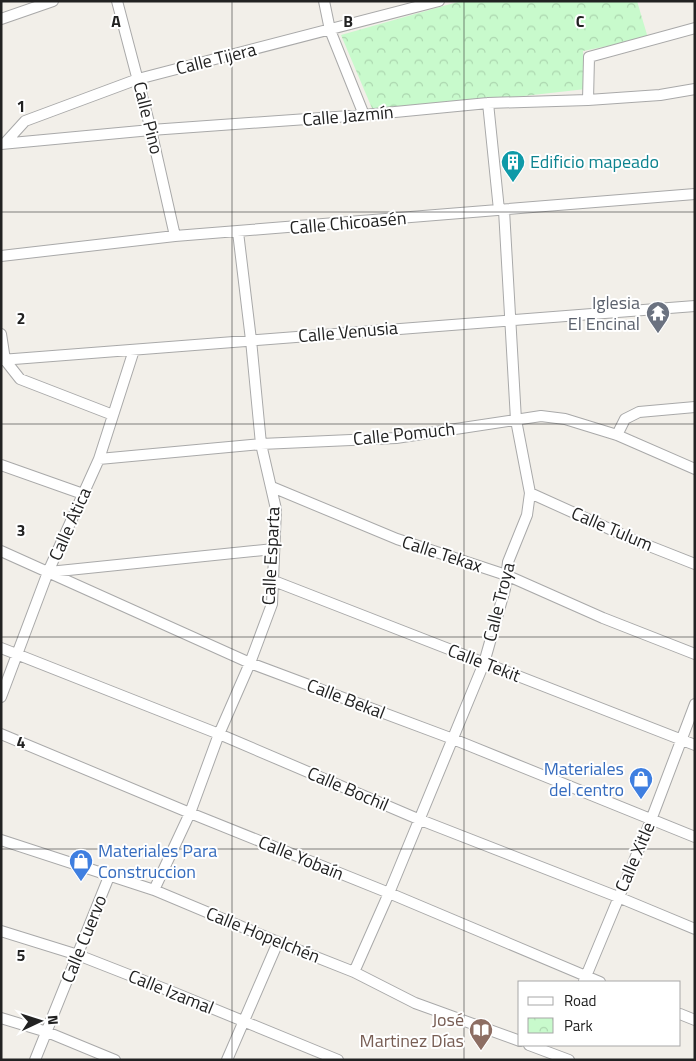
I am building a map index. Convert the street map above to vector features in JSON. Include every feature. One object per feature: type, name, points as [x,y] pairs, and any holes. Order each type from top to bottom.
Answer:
[{"type":"street","points":[[1,18],[53,1]]},
{"type":"street","name":"Calle Pino","points":[[117,1],[151,130],[175,236]]},
{"type":"street","points":[[324,1],[330,30],[364,115]]},
{"type":"street","name":"Calle Tijera","points":[[3,143],[25,121],[138,79],[440,1]]},
{"type":"street","points":[[588,100],[589,57],[695,28]]},
{"type":"street","name":"Calle Jazmín","points":[[3,143],[151,130],[364,115],[488,103],[588,100],[660,95],[695,89]]},
{"type":"street","name":"Calle Troya","points":[[354,972],[389,893],[484,663],[505,589],[508,562],[527,515],[530,493],[516,420],[511,319],[502,210],[488,103]]},
{"type":"street","name":"Calle Chicoasén","points":[[1,256],[175,236],[695,194]]},
{"type":"street","name":"Calle Esparta","points":[[154,890],[190,813],[219,734],[250,663],[272,604],[276,509],[262,444],[238,232]]},
{"type":"street","name":"Calle Venusia","points":[[3,360],[695,306]]},
{"type":"street","points":[[1,334],[3,360],[20,379],[114,414]]},
{"type":"street","name":"Calle Ática","points":[[1,697],[48,572],[99,459],[134,350]]},
{"type":"street","points":[[617,435],[625,419],[639,412],[695,407]]},
{"type":"street","name":"Calle Pomuch","points":[[99,459],[262,444],[396,438],[541,416],[565,419],[617,435],[695,469]]},
{"type":"street","points":[[1,465],[83,494]]},
{"type":"street","name":"Calle Tekax","points":[[272,487],[397,539],[506,575],[603,618],[695,654]]},
{"type":"street","name":"Calle Tulum","points":[[530,493],[634,540],[695,564]]},
{"type":"street","points":[[48,572],[274,549]]},
{"type":"street","name":"Calle Bekal","points":[[1,551],[250,663],[453,739],[695,837]]},
{"type":"street","name":"Calle Tekit","points":[[274,581],[695,745]]},
{"type":"street","name":"Calle Bochil","points":[[1,648],[219,734],[418,819],[695,929]]},
{"type":"street","name":"Calle Xitle","points":[[584,979],[651,820],[695,704]]},
{"type":"street","name":"Calle Yobaín","points":[[1,734],[389,893],[584,979]]},
{"type":"street","name":"Calle Hopelchén","points":[[1,840],[110,874],[154,890],[354,972],[415,1003],[518,1040]]},
{"type":"street","name":"Calle Cuervo","points":[[35,1060],[110,874]]},
{"type":"street","name":"Calle Izamal","points":[[1,931],[78,955],[338,1060]]},
{"type":"street","points":[[228,1060],[278,942]]},
{"type":"street","points":[[681,1014],[695,1020]]},
{"type":"street","points":[[1,1018],[47,1032],[115,1060]]},
{"type":"street","points":[[533,1046],[569,1060]]},
{"type":"green space","points":[[461,1],[637,1],[648,38],[583,51],[586,89],[374,113],[341,35]]},
{"type":"place","name":"Edificio mapeado","points":[[513,183]]},
{"type":"place","name":"Iglesia El Encinal","points":[[658,334]]},
{"type":"place","name":"Materiales del centro","points":[[641,800]]},
{"type":"place","name":"Materiales Para Construccion","points":[[81,882]]},
{"type":"place","name":"José Martinez Días","points":[[481,1051]]}]
